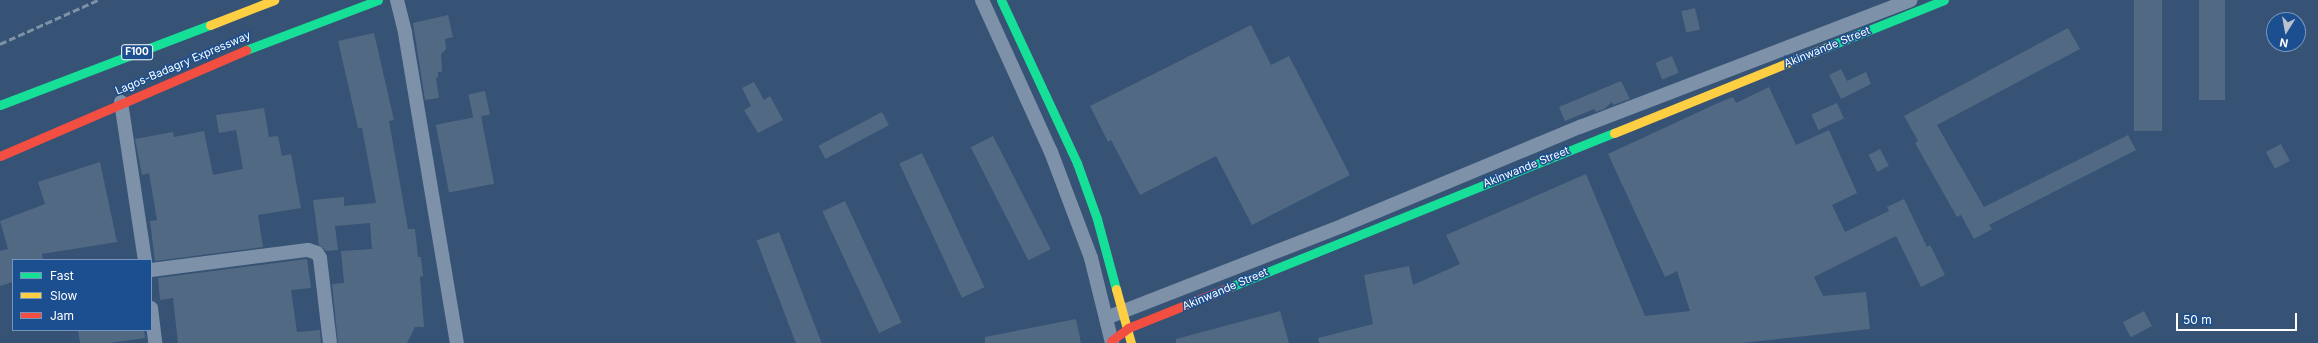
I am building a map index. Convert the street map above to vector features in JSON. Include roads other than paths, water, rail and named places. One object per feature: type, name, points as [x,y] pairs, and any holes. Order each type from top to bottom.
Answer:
[{"type":"main road","name":"F100","points":[[0,105],[274,0]]},
{"type":"main road","name":"Lagos-Badagry Expressway","points":[[0,156],[121,102],[248,49],[378,0]]},
{"type":"main road","points":[[1001,0],[1077,163],[1124,312],[1131,343]]},
{"type":"main road","name":"Akinwande Street","points":[[1111,342],[1128,328],[1944,0]]},
{"type":"street","points":[[397,0],[405,33],[457,343]]},
{"type":"street","points":[[982,0],[1051,152],[1091,258],[1111,342]]},
{"type":"street","name":"Akinwande Street","points":[[1106,318],[1344,225],[1580,127],[1910,0]]},
{"type":"street","points":[[121,102],[145,259]]},
{"type":"street","points":[[152,270],[308,250],[317,253],[320,258],[330,343]]},
{"type":"street","points":[[152,317],[155,343]]},
{"type":"railway","points":[[0,44],[98,0]]}]
